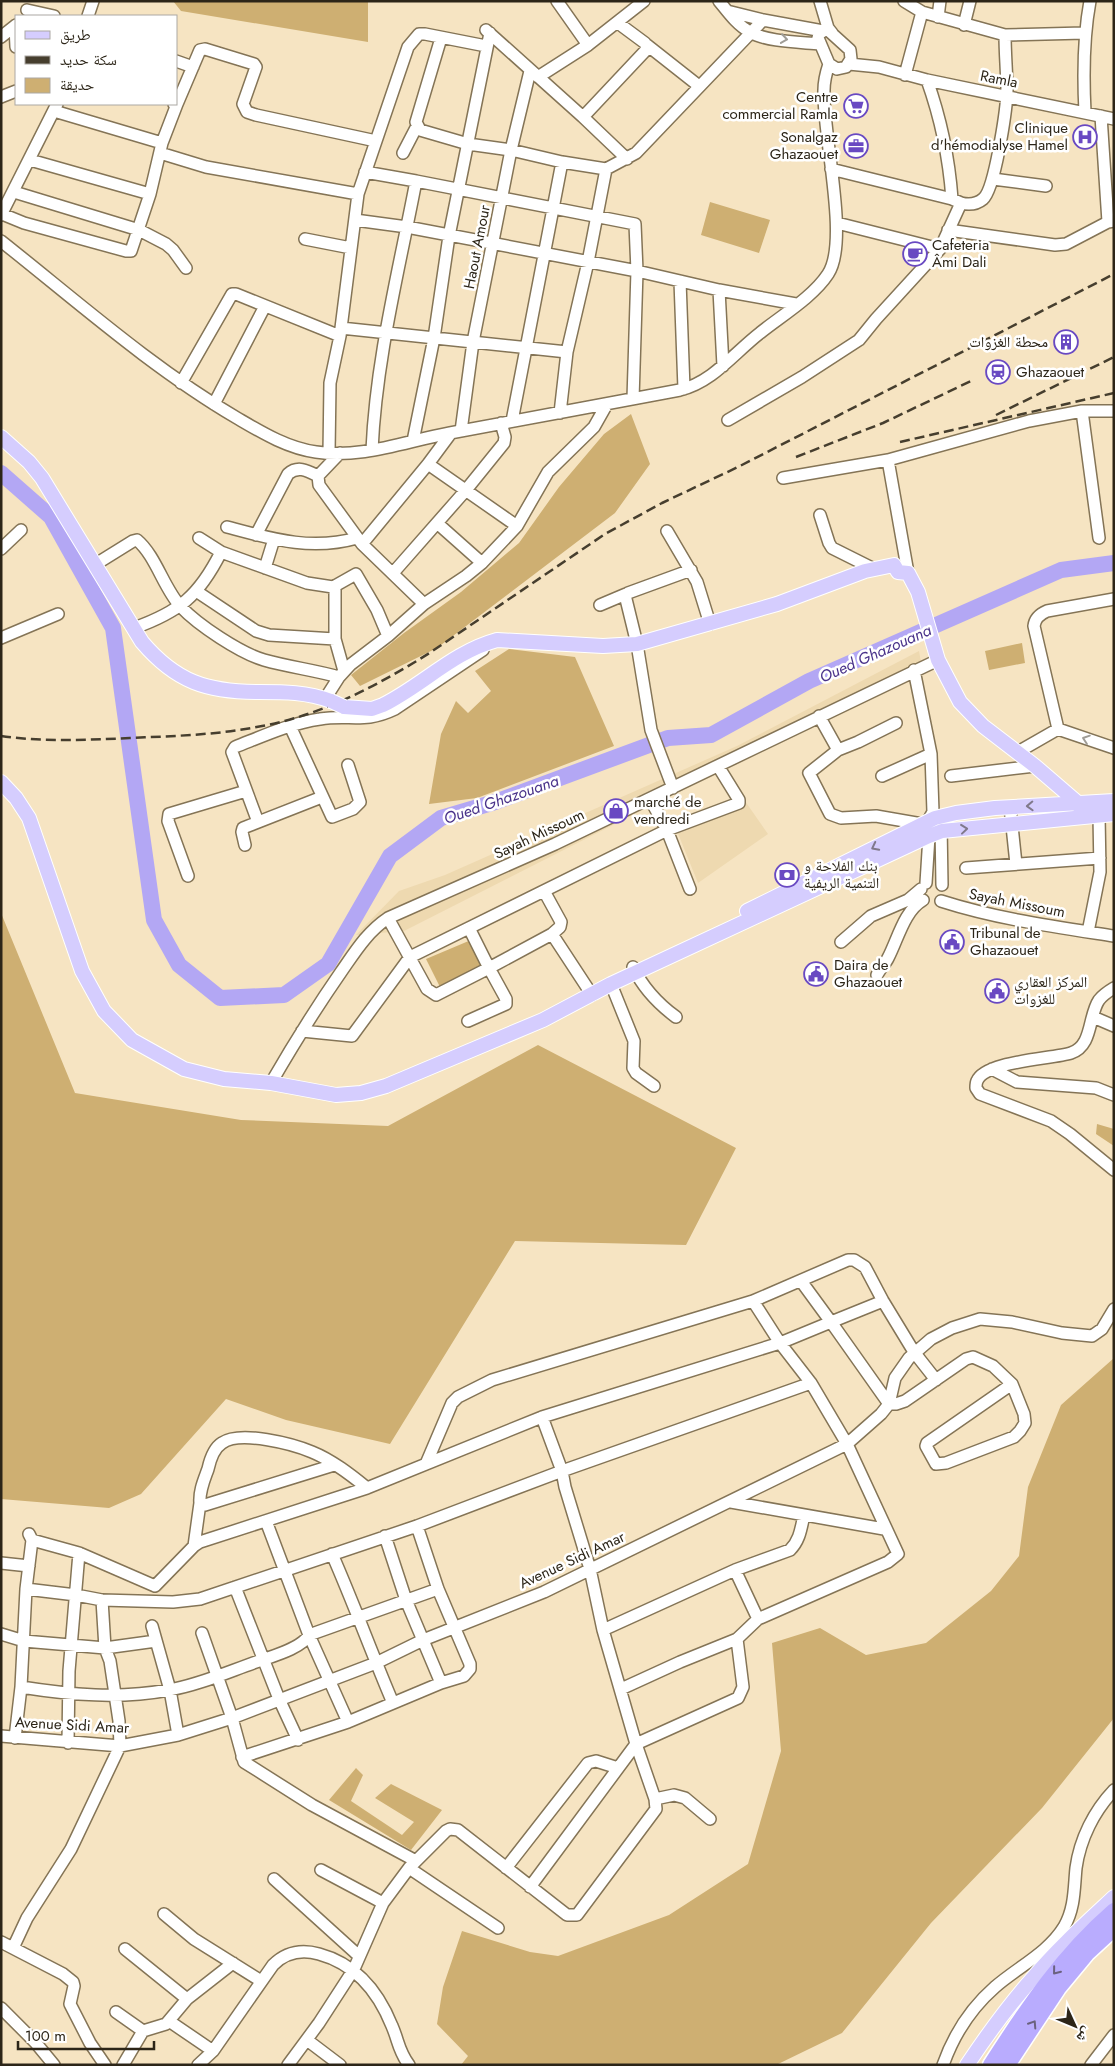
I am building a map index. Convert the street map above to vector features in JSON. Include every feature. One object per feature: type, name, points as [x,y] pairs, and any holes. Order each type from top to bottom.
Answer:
[{"type":"highway","points":[[991,2065],[1054,1973],[1086,1937],[1114,1911]]},
{"type":"highway","points":[[1007,2065],[1058,1988],[1087,1954],[1114,1928]]},
{"type":"main road","points":[[1,437],[29,462],[42,478],[142,642],[156,658],[171,670],[190,681],[209,688],[256,692],[290,691],[328,700],[344,707],[372,709],[383,705],[466,652],[497,640],[603,646],[636,644],[777,604],[865,572],[894,565],[898,572],[908,573],[918,592],[932,646],[960,702],[970,714],[1001,741],[1035,766],[1070,805],[1084,817],[1114,814]]},
{"type":"main road","points":[[1,782],[16,798],[29,818],[82,971],[104,1011],[132,1040],[184,1069],[224,1079],[271,1083],[336,1095],[362,1093],[386,1086],[409,1076],[421,1068],[590,992],[856,863],[932,823],[956,813],[1010,807],[1114,801]]},
{"type":"main road","points":[[932,823],[1011,824],[1070,805]]},
{"type":"main road","points":[[590,992],[611,984],[634,970]]},
{"type":"main road","points":[[967,2065],[1001,2016],[1033,1978],[1084,1923],[1114,1897]]},
{"type":"street","points":[[88,15],[93,1]]},
{"type":"street","points":[[557,1],[588,45]]},
{"type":"street","points":[[719,1],[736,21],[750,32],[764,37],[820,44]]},
{"type":"street","points":[[820,1],[828,30],[850,50],[879,67]]},
{"type":"street","points":[[904,1],[922,12],[1005,35],[1084,33]]},
{"type":"street","points":[[938,17],[940,1]]},
{"type":"street","points":[[964,25],[970,1]]},
{"type":"street","points":[[1085,112],[1084,33],[1090,1]]},
{"type":"street","points":[[534,74],[588,45],[618,23],[640,2]]},
{"type":"street","points":[[27,9],[50,15]]},
{"type":"street","points":[[727,11],[762,20],[828,30]]},
{"type":"street","points":[[905,74],[922,12]]},
{"type":"street","points":[[417,126],[420,130],[468,144],[511,150],[562,162],[606,169],[636,153],[762,20]]},
{"type":"street","points":[[618,23],[699,86]]},
{"type":"street","points":[[1,37],[15,26]]},
{"type":"street","points":[[1,241],[181,383],[271,438],[314,452],[334,453],[372,450],[507,422],[684,389],[704,380],[723,366],[752,339],[821,283],[831,269],[836,245],[837,222],[824,91],[828,64],[818,36],[828,30]]},
{"type":"street","points":[[413,441],[434,338],[449,236],[468,144],[486,46],[487,31],[583,117],[626,159]]},
{"type":"street","points":[[424,604],[360,541],[319,485],[318,476],[334,453],[330,383],[340,332],[358,194],[408,47],[419,34],[486,46]]},
{"type":"street","points":[[831,169],[970,205],[983,198],[990,190],[993,179],[1007,96],[1005,35]]},
{"type":"street","points":[[403,153],[417,126],[416,122],[441,38]]},
{"type":"street","points":[[583,117],[646,51],[646,44]]},
{"type":"street","points":[[178,98],[203,48],[251,62],[256,67],[243,104],[247,112],[376,141]]},
{"type":"street","points":[[849,64],[850,50]]},
{"type":"street","points":[[178,62],[193,67]]},
{"type":"street","points":[[828,64],[837,69],[849,64],[879,67]]},
{"type":"street","name":"Ramla","points":[[879,67],[927,80],[1114,119]]},
{"type":"street","name":"Haout Amour","points":[[456,432],[511,150],[534,74]]},
{"type":"street","points":[[728,420],[802,377],[860,340],[876,319],[940,249],[948,230],[956,201],[938,109],[927,80]]},
{"type":"street","points":[[1,97],[15,91]]},
{"type":"street","points":[[175,105],[161,148],[139,230],[132,250],[129,252],[44,229],[2,215],[55,108],[161,148],[206,167],[358,194]]},
{"type":"street","points":[[948,230],[1060,244],[1074,240],[1111,221],[1101,116]]},
{"type":"street","points":[[30,160],[150,194]]},
{"type":"street","points":[[393,573],[504,444],[507,422],[526,348],[562,162]]},
{"type":"street","points":[[560,412],[567,352],[588,262],[606,169]]},
{"type":"street","points":[[365,172],[554,207],[636,226],[637,271],[633,399]]},
{"type":"street","points":[[993,179],[1046,186]]},
{"type":"street","points":[[372,450],[377,393],[416,181]]},
{"type":"street","points":[[14,192],[139,230],[166,244],[173,250],[186,268]]},
{"type":"street","points":[[355,220],[407,227],[544,253],[637,271],[719,290],[796,304]]},
{"type":"street","points":[[837,222],[940,249]]},
{"type":"street","points":[[305,239],[351,248]]},
{"type":"street","points":[[680,281],[684,389]]},
{"type":"street","points":[[719,290],[723,366]]},
{"type":"street","points":[[181,383],[230,296],[236,294],[340,332],[387,332],[567,352]]},
{"type":"street","points":[[214,404],[265,306]]},
{"type":"street","points":[[337,677],[424,604],[482,563],[516,526],[548,472],[594,426],[607,404]]},
{"type":"street","points":[[1082,411],[1099,538]]},
{"type":"street","points":[[783,478],[888,460],[1028,421],[1082,411],[1114,411]]},
{"type":"street","points":[[227,527],[274,540],[325,544],[360,541],[456,432]]},
{"type":"street","points":[[888,460],[908,573]]},
{"type":"street","points":[[428,464],[516,526]]},
{"type":"street","points":[[256,535],[288,474],[300,469],[318,476]]},
{"type":"street","points":[[820,514],[828,543],[836,552],[872,568],[894,565]]},
{"type":"street","points":[[437,524],[482,563]]},
{"type":"street","points":[[1,549],[21,530]]},
{"type":"street","points":[[667,531],[697,582],[710,624]]},
{"type":"street","points":[[199,538],[221,552],[313,585],[333,587],[356,574],[378,610],[388,636]]},
{"type":"street","points":[[96,564],[137,540],[180,607],[212,632],[251,655],[337,677]]},
{"type":"street","points":[[265,568],[274,540]]},
{"type":"street","points":[[134,628],[157,620],[180,607],[207,578],[221,552]]},
{"type":"street","points":[[600,605],[691,570]]},
{"type":"street","points":[[328,700],[337,677],[334,620],[335,590],[333,587]]},
{"type":"street","points":[[196,591],[256,631],[269,635],[335,639]]},
{"type":"street","points":[[626,594],[650,730],[673,788]]},
{"type":"street","points":[[1058,729],[1034,621],[1040,614],[1047,611],[1114,598]]},
{"type":"street","points":[[1,638],[58,614]]},
{"type":"street","points":[[258,822],[232,750],[235,747],[290,726],[319,719],[365,719],[382,715],[395,709],[491,646],[513,640]]},
{"type":"street","name":"Sayah Missoum","points":[[271,1083],[302,1030],[367,934],[388,918],[555,844],[938,660]]},
{"type":"street","points":[[914,670],[930,754],[932,823],[944,895],[941,901],[932,904],[923,891]]},
{"type":"street","points":[[819,716],[838,750]]},
{"type":"street","points":[[896,723],[838,750],[810,772],[830,814],[840,818],[876,816],[932,823]]},
{"type":"street","points":[[290,726],[332,817],[357,807],[360,802],[360,796],[348,765]]},
{"type":"street","points":[[1018,752],[1058,729],[1114,748]]},
{"type":"street","points":[[882,776],[930,754]]},
{"type":"street","points":[[302,1030],[347,1036],[354,1034],[410,957],[667,830],[739,803],[740,800],[718,766]]},
{"type":"street","points":[[951,776],[1035,766]]},
{"type":"street","points":[[188,876],[168,821],[169,814],[246,791]]},
{"type":"street","points":[[245,846],[242,829],[322,797]]},
{"type":"street","points":[[650,799],[667,830],[690,889]]},
{"type":"street","points":[[1010,807],[1016,864]]},
{"type":"street","points":[[1088,932],[1098,893],[1100,858],[1099,815]]},
{"type":"street","points":[[877,974],[888,958],[906,920],[923,891],[932,823]]},
{"type":"street","name":"Sayah Missoum","points":[[966,868],[1100,858]]},
{"type":"street","points":[[841,942],[871,916],[908,900],[936,881],[942,885]]},
{"type":"street","points":[[388,918],[427,990],[436,995],[552,934],[560,927],[561,922],[544,891]]},
{"type":"street","name":"Sayah Missoum","points":[[941,901],[962,908],[1114,936]]},
{"type":"street","points":[[468,1021],[506,1004],[506,999],[488,968],[469,928]]},
{"type":"street","points":[[552,934],[590,992]]},
{"type":"street","points":[[634,970],[641,983],[656,1001],[676,1017]]},
{"type":"street","points":[[611,984],[634,1041],[634,1068],[636,1073],[654,1086]]},
{"type":"street","points":[[1114,988],[1099,1001],[1085,1041],[1079,1049],[1071,1053],[992,1069],[981,1075],[976,1081],[976,1088],[980,1094],[1051,1121],[1114,1170]]},
{"type":"street","points":[[1093,1017],[1114,1026]]},
{"type":"street","points":[[992,1069],[1017,1082],[1096,1088],[1114,1095]]},
{"type":"street","points":[[426,1464],[448,1412],[458,1397],[467,1392],[492,1380],[753,1300],[848,1260],[854,1260],[865,1267],[914,1352],[936,1380]]},
{"type":"street","points":[[801,1281],[889,1404]]},
{"type":"street","points":[[621,1689],[737,1639],[758,1619],[895,1558],[898,1554],[884,1529],[847,1444],[812,1382],[780,1342],[753,1300]]},
{"type":"street","points":[[155,1586],[200,1542],[367,1488],[542,1417],[780,1342],[883,1301]]},
{"type":"street","points":[[889,1404],[895,1378],[914,1352],[931,1339],[952,1328],[980,1319],[1012,1322],[1092,1336],[1098,1333],[1114,1309]]},
{"type":"street","points":[[889,1404],[905,1401],[966,1359],[973,1357],[993,1366],[1012,1384],[1024,1414],[1025,1423],[1020,1431],[1014,1437],[946,1463],[936,1464],[926,1446],[927,1443],[1012,1384]]},
{"type":"street","points":[[26,1589],[102,1600],[187,1601],[235,1587],[417,1526],[562,1471],[812,1382]]},
{"type":"street","name":"Avenue Sidi Amar","points":[[1,1736],[120,1746],[178,1735],[232,1718],[376,1663],[423,1640],[544,1592],[847,1444],[889,1404]]},
{"type":"street","points":[[288,2065],[354,1970],[383,1903],[412,1865],[446,1831],[454,1829],[567,1915],[577,1915],[656,1809],[655,1799],[636,1744],[603,1630],[590,1569],[565,1487],[562,1471],[542,1417]]},
{"type":"street","points":[[194,1546],[201,1491],[216,1448],[230,1439],[248,1437],[301,1449],[322,1457],[367,1488]]},
{"type":"street","points":[[200,1503],[205,1505],[334,1465]]},
{"type":"street","points":[[731,1502],[884,1529]]},
{"type":"street","points":[[603,1630],[735,1570],[790,1550],[796,1544],[799,1537],[804,1515]]},
{"type":"street","points":[[266,1522],[309,1635],[348,1722]]},
{"type":"street","points":[[242,1757],[348,1722],[441,1683],[464,1676],[470,1669],[470,1664],[438,1589],[417,1526]]},
{"type":"street","points":[[385,1536],[406,1600],[441,1683]]},
{"type":"street","points":[[15,1738],[21,1687],[30,1537],[79,1553],[155,1586]]},
{"type":"street","points":[[68,1743],[70,1645],[79,1553]]},
{"type":"street","points":[[332,1554],[393,1703]]},
{"type":"street","points":[[1,1563],[29,1566]]},
{"type":"street","points":[[735,1570],[758,1619]]},
{"type":"street","points":[[155,1586],[158,1601]]},
{"type":"street","points":[[235,1587],[279,1699],[298,1740]]},
{"type":"street","points":[[21,1687],[68,1694],[115,1696],[170,1690],[264,1660],[302,1644],[309,1635],[438,1589]]},
{"type":"street","points":[[13,1948],[27,1918],[71,1849],[120,1746],[109,1655],[105,1648],[102,1600]]},
{"type":"street","points":[[152,1626],[170,1690],[178,1735]]},
{"type":"street","points":[[202,1633],[232,1718],[245,1764],[412,1865],[498,1928]]},
{"type":"street","points":[[1,1634],[24,1641],[105,1648],[156,1641]]},
{"type":"street","points":[[530,1887],[636,1744],[738,1698],[743,1688],[737,1639]]},
{"type":"street","points":[[506,1868],[588,1763],[596,1762],[618,1768]]},
{"type":"street","points":[[943,2065],[956,2036],[973,2009],[996,1986],[1048,1946],[1064,1926],[1074,1899],[1076,1867],[1083,1840],[1094,1816],[1114,1790]]},
{"type":"street","points":[[655,1799],[674,1795],[685,1798],[710,1819]]},
{"type":"street","points":[[321,1870],[383,1903]]},
{"type":"street","points":[[274,1879],[359,1956]]},
{"type":"street","points":[[164,1914],[194,1939],[261,1981]]},
{"type":"street","points":[[1,1942],[63,1974],[73,1982],[74,1986],[70,2004],[90,2043],[105,2065]]},
{"type":"street","points":[[125,1949],[187,1999]]},
{"type":"street","points":[[198,2065],[213,2051],[261,1981],[280,1958],[296,1952],[328,1956],[354,1970],[369,1985],[393,2027],[401,2055],[408,2065]]},
{"type":"street","points":[[122,2065],[143,2031],[161,2026],[169,2021],[187,1999],[233,1963]]},
{"type":"street","points":[[1,2008],[35,2042],[54,2065]]},
{"type":"street","points":[[116,2012],[143,2031]]},
{"type":"street","points":[[169,2021],[213,2051]]},
{"type":"street","points":[[1091,2065],[1114,2036]]},
{"type":"street","points":[[307,2040],[340,2065]]},
{"type":"shaded area","name":"marché de vendredi","points":[[919,651],[922,668],[404,931],[356,935],[399,891],[445,875],[737,746]]},
{"type":"shaded area","points":[[745,801],[768,834],[698,883],[677,831]]},
{"type":"green space","points":[[173,1],[368,1],[368,42],[181,11]]},
{"type":"green space","points":[[710,202],[770,220],[759,253],[701,235]]},
{"type":"green space","points":[[631,414],[650,464],[615,513],[437,648],[360,686],[351,675],[404,633],[461,592],[519,543],[559,487],[604,434]]},
{"type":"green space","points":[[1022,643],[1025,663],[989,670],[985,651]]},
{"type":"green space","points":[[509,649],[575,657],[614,746],[477,798],[429,804],[441,734],[456,701],[468,713],[491,691],[475,671]]},
{"type":"green space","points":[[1,913],[75,1093],[241,1120],[388,1126],[538,1045],[736,1148],[686,1245],[515,1241],[390,1444],[286,1420],[226,1399],[141,1494],[109,1508],[1,1499]]},
{"type":"green space","points":[[471,940],[482,968],[440,987],[426,959]]},
{"type":"green space","points":[[1097,1124],[1114,1129],[1114,1146],[1096,1134]]},
{"type":"green space","points":[[1114,1358],[1114,1718],[1042,1808],[931,1923],[842,2033],[776,2065],[461,2065],[468,2056],[437,2024],[443,1987],[462,1931],[530,1952],[558,1956],[669,1915],[748,1864],[781,1751],[772,1643],[820,1628],[866,1655],[926,1643],[991,1591],[1019,1556],[1028,1487],[1061,1405]]},
{"type":"green space","points":[[356,1768],[363,1775],[351,1801],[402,1835],[414,1822],[375,1798],[391,1784],[442,1810],[411,1850],[329,1800]]},
{"type":"waterway","name":"Oued Ghazouana","points":[[1,473],[51,517],[113,628],[154,920],[179,965],[220,998],[284,995],[328,964],[390,856],[441,818],[495,802],[668,738],[711,735],[809,681],[1061,570],[1114,563]]},
{"type":"railway","points":[[1,736],[49,740],[82,740],[212,733],[246,729],[284,721],[350,697],[391,676],[431,652],[605,534],[662,503],[738,467],[1114,274]]},
{"type":"railway","points":[[996,415],[1114,357]]},
{"type":"railway","points":[[796,457],[883,423],[971,381]]},
{"type":"railway","points":[[900,442],[1114,393]]},
{"type":"place","name":"Centre commercial Ramla","points":[[856,106]]},
{"type":"place","name":"Clinique d'hémodialyse Hamel","points":[[1085,137]]},
{"type":"place","name":"Sonalgaz Ghazaouet","points":[[856,146]]},
{"type":"place","name":"Cafeteria Âmi Dali","points":[[915,254]]},
{"type":"place","name":"محطة الغزوات","points":[[1066,342]]},
{"type":"place","name":"Ghazaouet","points":[[998,372]]},
{"type":"place","name":"marché de vendredi","points":[[616,811]]},
{"type":"place","name":"بنك الفلاحة و التنمية الريفية","points":[[787,875]]},
{"type":"place","name":"Tribunal de Ghazaouet","points":[[952,942]]},
{"type":"place","name":"Daira de Ghazaouet","points":[[816,974]]},
{"type":"place","name":"المركز العقاري للغزوات","points":[[997,991]]}]
